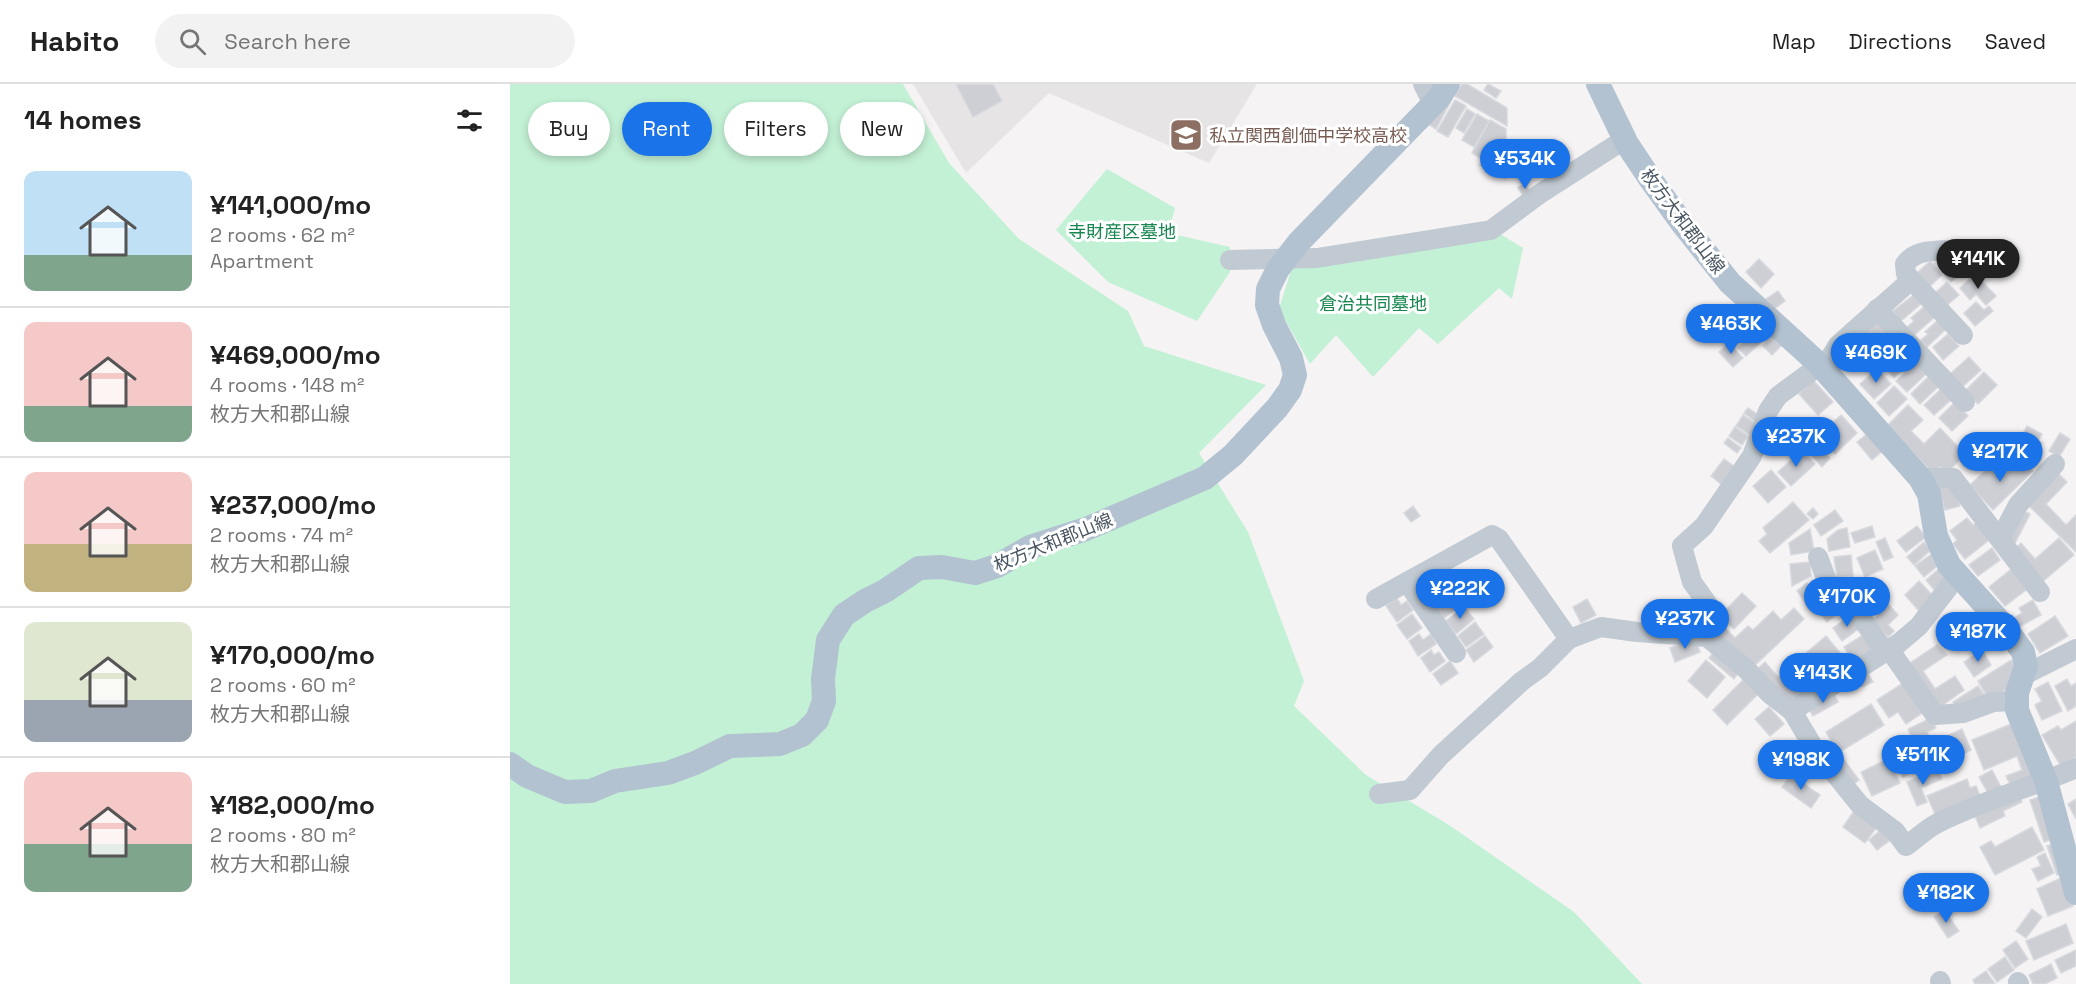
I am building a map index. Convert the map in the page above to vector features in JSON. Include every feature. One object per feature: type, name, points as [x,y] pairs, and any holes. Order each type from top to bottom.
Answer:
[{"type":"main road","name":"枚方大和郡山線","points":[[510,764],[527,776],[565,792],[591,791],[615,781],[668,773],[730,746],[780,744],[802,735],[817,720],[824,701],[823,679],[828,640],[844,615],[865,601],[885,591],[919,568],[942,567],[975,573],[998,566],[1030,547],[1086,529],[1205,478],[1233,455],[1277,408],[1290,390],[1295,375],[1291,358],[1274,325],[1267,305],[1268,289],[1278,269],[1428,94],[1448,84]]},
{"type":"main road","name":"枚方大和郡山線","points":[[1598,84],[1625,140],[1682,223],[1730,283],[1825,371],[1920,478],[1929,494],[1936,536],[1949,565],[2004,626],[2022,652],[2026,666],[2017,693],[2017,710],[2046,781],[2076,893]]},
{"type":"street","points":[[1230,260],[1317,258],[1491,230],[1541,192],[1625,140]]},
{"type":"street","points":[[1953,250],[1920,252],[1910,257],[1905,264],[1906,274],[1962,335]]},
{"type":"street","points":[[1707,637],[1712,610],[1692,582],[1682,546],[1704,526],[1752,456],[1768,411],[1778,396],[1825,371],[1838,345],[1910,280]]},
{"type":"street","points":[[1878,309],[1965,402]]},
{"type":"street","points":[[2000,539],[2018,505],[2055,464]]},
{"type":"street","points":[[1920,478],[1953,478],[2040,592]]},
{"type":"street","points":[[1376,599],[1492,535],[1499,538],[1569,639]]},
{"type":"street","points":[[1818,557],[1827,581],[1838,594],[1844,593],[1935,715],[1963,713],[1992,702],[2017,700]]},
{"type":"street","points":[[1792,711],[1887,651],[1918,626],[1958,575]]},
{"type":"street","points":[[1407,582],[1456,653]]},
{"type":"street","points":[[1379,795],[1410,790],[1441,755],[1522,681],[1540,668],[1569,639],[1600,627],[1707,637],[1792,711],[1814,748],[1860,804],[1895,831],[1906,846],[1935,825],[2076,768]]},
{"type":"street","points":[[2024,675],[2074,653]]},
{"type":"shaded area","name":"私立関西創価中学校高校","points":[[913,84],[1257,84],[1209,163],[1049,93],[966,173]]},
{"type":"green space","points":[[510,84],[903,84],[913,102],[840,102],[840,156],[925,156],[925,122],[949,163],[1019,239],[1128,311],[1144,346],[1266,385],[1199,453],[1248,532],[1304,681],[1294,706],[1366,775],[1449,825],[1574,912],[1642,984],[510,984]]},
{"type":"green space","name":"寺財産区墓地","points":[[1107,169],[1175,208],[1168,233],[1230,247],[1230,272],[1197,321],[1108,282],[1056,230]]},
{"type":"green space","name":"倉治共同墓地","points":[[1497,232],[1523,248],[1512,299],[1499,288],[1438,344],[1419,328],[1373,377],[1336,335],[1310,364],[1279,309],[1293,264]]},
{"type":"building","points":[[956,84],[993,84],[1002,101],[973,117]]},
{"type":"building","points":[[1462,84],[1467,84],[1507,108],[1507,126],[1455,96]]},
{"type":"building","points":[[1488,84],[1501,91],[1496,98],[1484,90]]},
{"type":"building","points":[[1444,95],[1452,99],[1436,129],[1423,121]]},
{"type":"building","points":[[1455,100],[1466,106],[1448,137],[1437,131]]},
{"type":"building","points":[[1467,109],[1475,114],[1464,133],[1456,128]]},
{"type":"building","points":[[1477,114],[1489,121],[1474,147],[1462,140]]},
{"type":"building","points":[[1490,120],[1506,129],[1506,179],[1480,165],[1483,160],[1472,153]]},
{"type":"building","points":[[1525,183],[1531,193],[1524,197],[1518,188]]},
{"type":"building","points":[[1959,256],[1969,267],[1951,282],[1942,271]]},
{"type":"building","points":[[1759,259],[1774,274],[1761,288],[1746,272]]},
{"type":"building","points":[[1930,261],[1942,275],[1927,289],[1915,275]]},
{"type":"building","points":[[1975,274],[1996,296],[1986,305],[1976,294],[1970,300],[1960,288]]},
{"type":"building","points":[[1947,282],[1959,295],[1946,306],[1935,293]]},
{"type":"building","points":[[1778,291],[1785,301],[1774,309],[1766,299]]},
{"type":"building","points":[[1915,294],[1922,303],[1901,321],[1893,311]]},
{"type":"building","points":[[1976,302],[1984,310],[1989,306],[1993,311],[1975,326],[1964,313]]},
{"type":"building","points":[[1926,305],[1936,316],[1912,337],[1905,329],[1914,321],[1911,318]]},
{"type":"building","points":[[1744,312],[1756,327],[1735,345],[1723,330]]},
{"type":"building","points":[[1938,320],[1946,329],[1927,347],[1921,340],[1928,334],[1925,332]]},
{"type":"building","points":[[1880,321],[1890,333],[1874,346],[1864,334]]},
{"type":"building","points":[[1763,324],[1771,333],[1746,356],[1738,348]]},
{"type":"building","points":[[1775,333],[1785,342],[1772,355],[1763,346]]},
{"type":"building","points":[[1893,334],[1903,345],[1885,361],[1875,350]]},
{"type":"building","points":[[1948,334],[1959,346],[1943,360],[1933,347]]},
{"type":"building","points":[[1729,343],[1743,358],[1733,367],[1719,352]]},
{"type":"building","points":[[1904,349],[1913,359],[1894,378],[1885,367]]},
{"type":"building","points":[[1969,357],[1981,370],[1962,387],[1950,374]]},
{"type":"building","points":[[1916,363],[1926,374],[1907,392],[1896,381]]},
{"type":"building","points":[[1877,369],[1891,384],[1874,399],[1860,384]]},
{"type":"building","points":[[1984,372],[1997,385],[1978,404],[1965,391]]},
{"type":"building","points":[[1929,376],[1939,386],[1920,404],[1911,394]]},
{"type":"building","points":[[1813,380],[1833,402],[1818,415],[1799,394]]},
{"type":"building","points":[[1894,386],[1907,399],[1889,416],[1877,403]]},
{"type":"building","points":[[1942,388],[1952,399],[1934,415],[1924,405]]},
{"type":"building","points":[[1955,402],[1968,416],[1952,431],[1939,418]]},
{"type":"building","points":[[1908,405],[1923,420],[1911,431],[1924,444],[1940,428],[1965,454],[1947,473],[1941,467],[1932,472],[1887,426]]},
{"type":"building","points":[[1748,408],[1760,416],[1756,422],[1744,413]]},
{"type":"building","points":[[1743,415],[1760,426],[1753,437],[1736,426]]},
{"type":"building","points":[[1841,415],[1857,433],[1835,454],[1818,436]]},
{"type":"building","points":[[2027,426],[2042,434],[2038,441],[2042,443],[2036,454],[2017,445]]},
{"type":"building","points":[[1735,427],[1748,436],[1742,445],[1729,436]]},
{"type":"building","points":[[1872,430],[1886,448],[1872,460],[1857,442]]},
{"type":"building","points":[[2060,433],[2070,439],[2059,457],[2049,451]]},
{"type":"building","points":[[1983,434],[2005,451],[1997,462],[1975,445]]},
{"type":"building","points":[[1728,438],[1741,448],[1737,453],[1724,443]]},
{"type":"building","points":[[1819,447],[1830,458],[1822,467],[1811,455]]},
{"type":"building","points":[[1802,450],[1815,464],[1791,486],[1778,472]]},
{"type":"building","points":[[1724,459],[1735,467],[1722,485],[1711,476]]},
{"type":"building","points":[[2020,459],[2033,471],[1993,510],[1970,485],[1990,466],[2001,478]]},
{"type":"building","points":[[1771,470],[1786,487],[1768,503],[1753,486]]},
{"type":"building","points":[[2056,471],[2067,482],[2046,504],[2066,525],[2076,515],[2076,552],[2025,502]]},
{"type":"building","points":[[1953,482],[1960,506],[1945,510],[1938,487]]},
{"type":"building","points":[[1793,502],[1809,520],[1770,553],[1759,541],[1767,534],[1763,528]]},
{"type":"building","points":[[1413,506],[1420,516],[1411,522],[1404,513]]},
{"type":"building","points":[[1813,508],[1818,514],[1813,519],[1807,514]]},
{"type":"building","points":[[2020,509],[2030,514],[2014,545],[2004,540]]},
{"type":"building","points":[[1835,510],[1843,521],[1821,536],[1814,525]]},
{"type":"building","points":[[1967,518],[1973,525],[1979,520],[1993,537],[1965,559],[1953,544],[1957,540],[1950,531]]},
{"type":"building","points":[[1872,526],[1875,537],[1855,543],[1851,533]]},
{"type":"building","points":[[1917,526],[1926,537],[1906,552],[1897,541]]},
{"type":"building","points":[[1847,528],[1850,547],[1829,551],[1827,539],[1838,530]]},
{"type":"building","points":[[1810,529],[1814,551],[1791,555],[1789,543]]},
{"type":"building","points":[[1885,538],[1893,557],[1884,561],[1876,542]]},
{"type":"building","points":[[2059,538],[2074,555],[2041,583],[2013,551],[2021,543],[2035,559]]},
{"type":"building","points":[[1924,542],[1931,550],[1914,565],[1907,557]]},
{"type":"building","points":[[1992,548],[2000,560],[1978,576],[1969,565]]},
{"type":"building","points":[[1875,550],[1883,569],[1865,577],[1857,558]]},
{"type":"building","points":[[1933,553],[1941,563],[1924,577],[1915,566]]},
{"type":"building","points":[[1851,555],[1853,576],[1837,578],[1834,557]]},
{"type":"building","points":[[1810,562],[1811,576],[1792,586],[1790,564]]},
{"type":"building","points":[[2015,566],[2031,586],[2005,606],[1989,587]]},
{"type":"building","points":[[1941,567],[1950,577],[1935,591],[1926,580]]},
{"type":"building","points":[[1438,574],[1447,588],[1430,599],[1421,586]]},
{"type":"building","points":[[1819,581],[1826,589],[1807,605],[1797,591],[1807,583],[1811,587]]},
{"type":"building","points":[[1919,581],[1934,597],[1919,611],[1905,595]]},
{"type":"building","points":[[1876,582],[1887,601],[1871,611],[1859,591]]},
{"type":"building","points":[[1450,590],[1461,605],[1444,618],[1433,604]]},
{"type":"building","points":[[1742,593],[1756,606],[1734,629],[1720,616]]},
{"type":"building","points":[[1830,597],[1841,611],[1827,622],[1816,608]]},
{"type":"building","points":[[1397,598],[1401,605],[1407,601],[1413,610],[1397,622],[1386,606]]},
{"type":"building","points":[[1587,599],[1596,615],[1581,623],[1573,607]]},
{"type":"building","points":[[2033,600],[2041,615],[2019,627],[2014,618],[2022,613],[2019,608]]},
{"type":"building","points":[[1889,605],[1898,615],[1888,625],[1894,631],[1888,637],[1873,620]]},
{"type":"building","points":[[1464,607],[1474,619],[1456,634],[1446,621]]},
{"type":"building","points":[[1794,608],[1804,619],[1751,669],[1716,632],[1723,626],[1735,638],[1748,626],[1753,630],[1773,611],[1781,620]]},
{"type":"building","points":[[1412,614],[1422,628],[1407,639],[1397,625]]},
{"type":"building","points":[[1852,614],[1861,627],[1842,641],[1833,628]]},
{"type":"building","points":[[2055,616],[2068,636],[2040,653],[2028,634]]},
{"type":"building","points":[[1475,622],[1484,634],[1466,647],[1458,636]]},
{"type":"building","points":[[1997,626],[2004,639],[1984,649],[1977,636]]},
{"type":"building","points":[[1419,634],[1423,640],[1431,634],[1436,644],[1418,656],[1409,641]]},
{"type":"building","points":[[1863,635],[1872,649],[1853,661],[1844,647]]},
{"type":"building","points":[[1485,636],[1493,647],[1474,662],[1466,650]]},
{"type":"building","points":[[1826,636],[1847,661],[1792,709],[1757,669],[1765,662],[1778,677]]},
{"type":"building","points":[[1695,638],[1700,652],[1675,662],[1670,648]]},
{"type":"building","points":[[1937,645],[1947,655],[1923,671],[1935,689],[1955,676],[1964,690],[1937,709],[1907,665]]},
{"type":"building","points":[[1716,649],[1741,669],[1734,679],[1709,658]]},
{"type":"building","points":[[1431,650],[1434,655],[1439,652],[1445,661],[1430,672],[1421,658]]},
{"type":"building","points":[[1982,650],[1991,665],[1974,677],[1964,662]]},
{"type":"building","points":[[1706,660],[1725,677],[1707,698],[1688,681]]},
{"type":"building","points":[[2011,660],[2020,675],[2015,684],[1989,700],[1978,681]]},
{"type":"building","points":[[1450,661],[1458,673],[1441,685],[1433,674]]},
{"type":"building","points":[[1866,670],[1873,682],[1862,687],[1856,676]]},
{"type":"building","points":[[1744,679],[1758,694],[1727,725],[1713,710]]},
{"type":"building","points":[[2067,679],[2071,686],[2076,683],[2076,706],[2068,711],[2055,686]]},
{"type":"building","points":[[1906,681],[1925,711],[1906,724],[1898,712],[1889,718],[1877,700]]},
{"type":"building","points":[[2048,682],[2062,711],[2042,720],[2035,705],[2042,701],[2035,689]]},
{"type":"building","points":[[1978,686],[1985,696],[1960,713],[1953,702]]},
{"type":"building","points":[[1833,692],[1838,702],[1813,716],[1808,707]]},
{"type":"building","points":[[1871,704],[1884,725],[1838,753],[1826,732]]},
{"type":"building","points":[[1769,707],[1784,724],[1770,736],[1755,719]]},
{"type":"building","points":[[1931,718],[1936,728],[1927,732],[1932,743],[1962,729],[1971,750],[1927,770],[1908,729]]},
{"type":"building","points":[[2076,721],[2076,757],[2061,766],[2042,735],[2058,726],[2061,730]]},
{"type":"building","points":[[2016,722],[2038,775],[2011,786],[2006,776],[2022,770],[2017,756],[1984,770],[1972,740]]},
{"type":"building","points":[[1912,747],[1923,767],[1903,777],[1893,757]]},
{"type":"building","points":[[1842,757],[1859,780],[1851,786],[1834,763]]},
{"type":"building","points":[[1888,759],[1900,783],[1872,796],[1861,772]]},
{"type":"building","points":[[1938,769],[1942,779],[1921,788],[1927,802],[1917,806],[1907,782]]},
{"type":"building","points":[[1992,770],[2003,791],[1990,797],[1979,777]]},
{"type":"building","points":[[1791,775],[1820,795],[1811,808],[1782,787]]},
{"type":"building","points":[[1967,779],[1970,788],[1976,786],[1981,798],[1936,816],[1927,796]]},
{"type":"building","points":[[2018,795],[2022,802],[2003,811],[2005,816],[1980,828],[1975,816]]},
{"type":"building","points":[[2042,796],[2056,838],[2044,842],[2030,800]]},
{"type":"building","points":[[2076,799],[2076,819],[2068,804]]},
{"type":"building","points":[[1856,808],[1879,824],[1865,843],[1843,827]]},
{"type":"building","points":[[1884,827],[1893,838],[1877,850],[1869,840]]},
{"type":"building","points":[[2032,827],[2044,850],[1995,875],[1980,847],[1991,841],[1995,847]]},
{"type":"building","points":[[2056,843],[2066,872],[2057,875],[2047,846]]},
{"type":"building","points":[[2045,853],[2054,873],[2038,881],[2032,869],[2041,866],[2037,857]]},
{"type":"building","points":[[2061,878],[2073,906],[2048,916],[2037,889]]},
{"type":"building","points":[[2032,909],[2042,917],[2026,938],[2016,931]]},
{"type":"building","points":[[1944,910],[1959,931],[1948,938],[1934,917]]},
{"type":"building","points":[[2066,924],[2073,943],[2034,960],[2026,941]]},
{"type":"building","points":[[2016,941],[2028,959],[2015,968],[2003,950]]},
{"type":"building","points":[[2076,950],[2076,966],[2061,973],[2055,960]]},
{"type":"building","points":[[2005,957],[2014,970],[1997,982],[1988,969]]},
{"type":"building","points":[[2051,964],[2057,978],[2045,984],[2033,984],[2029,975]]},
{"type":"building","points":[[1986,971],[1995,984],[1975,984],[1973,980]]},
{"type":"place","name":"私立関西創価中学校高校","points":[[1186,135]]}]
